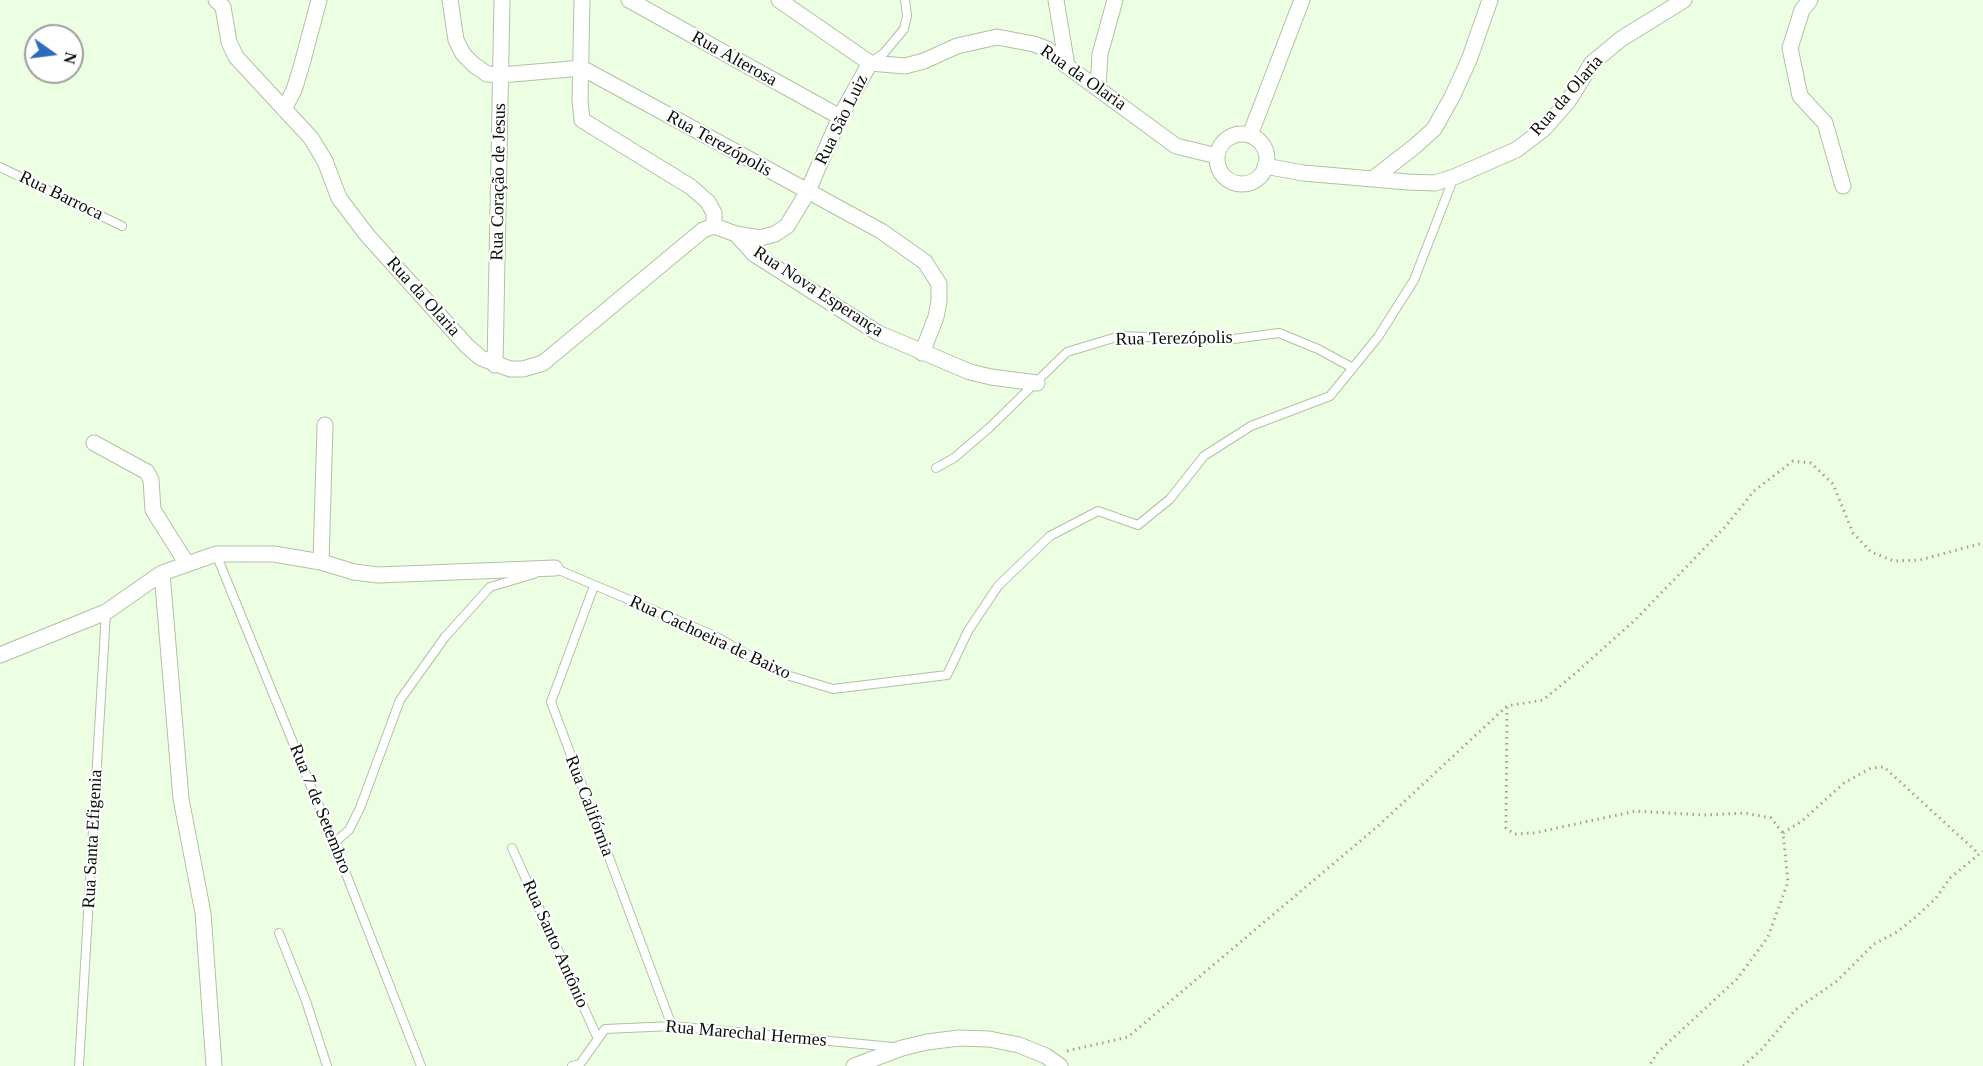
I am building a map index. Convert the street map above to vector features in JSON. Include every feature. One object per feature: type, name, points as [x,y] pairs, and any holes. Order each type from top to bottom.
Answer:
[{"type":"street","name":"Rua da Olaria","points":[[216,0],[223,7],[229,42],[236,57],[311,138],[325,161],[339,198],[367,235],[467,346],[481,358],[495,365],[510,369],[523,369],[543,363],[703,230],[714,226]]},
{"type":"street","points":[[284,110],[294,90],[319,0]]},
{"type":"street","points":[[450,0],[456,40],[474,66],[487,74],[501,75],[582,68]]},
{"type":"street","name":"Rua Coração de Jesus","points":[[495,365],[502,0]]},
{"type":"street","points":[[582,0],[580,100],[582,120],[691,187],[708,202],[714,213],[714,226]]},
{"type":"street","name":"Rua Alterosa","points":[[629,0],[840,117]]},
{"type":"street","name":"Rua São Luiz","points":[[736,234],[760,238],[775,234],[787,226],[807,193],[840,117],[870,63],[779,0]]},
{"type":"street","points":[[1056,0],[1067,66]]},
{"type":"street","points":[[1098,87],[1100,54],[1115,0]]},
{"type":"street","points":[[1250,135],[1302,0]]},
{"type":"street","points":[[1374,178],[1434,129],[1452,97],[1490,0]]},
{"type":"street","name":"Rua da Olaria","points":[[1265,166],[1303,173],[1434,183],[1454,177],[1516,150],[1544,129],[1569,100],[1592,63],[1621,39],[1684,0]]},
{"type":"street","points":[[1810,0],[1802,10],[1790,48],[1800,96],[1825,123],[1843,186]]},
{"type":"street","name":"Rua da Olaria","points":[[870,63],[905,66],[924,61],[957,46],[997,37],[1018,39],[1047,49],[1176,146],[1217,156]]},
{"type":"street","name":"Rua Terezópolis","points":[[582,68],[807,193],[881,231],[925,262],[939,284],[939,301],[936,317],[922,353]]},
{"type":"street","points":[[1250,135],[1262,144],[1265,151],[1265,166],[1256,179],[1240,184],[1226,178],[1221,172],[1217,156],[1228,137],[1250,135]]},
{"type":"street","name":"Rua Nova Esperança","points":[[714,226],[736,234],[754,254],[878,333],[922,353],[981,375],[1037,383]]},
{"type":"street","points":[[321,562],[325,425]]},
{"type":"street","points":[[94,443],[147,472],[151,480],[153,510],[187,564]]},
{"type":"street","points":[[0,655],[106,612],[162,573],[216,554],[274,554],[321,562],[354,572],[378,575],[555,568]]},
{"type":"street","points":[[162,573],[181,799],[203,913],[214,1066]]},
{"type":"street","points":[[854,1066],[902,1048],[958,1038],[988,1039],[1019,1045],[1046,1056],[1060,1066]]},
{"type":"lane","points":[[870,63],[889,48],[904,29],[907,16],[905,0]]},
{"type":"lane","name":"Rua Barroca","points":[[0,167],[122,226]]},
{"type":"lane","points":[[1353,368],[1378,337],[1414,280],[1454,177]]},
{"type":"lane","name":"Rua Terezópolis","points":[[936,468],[954,458],[1037,383],[1067,352],[1120,336],[1226,340],[1279,333],[1318,349],[1353,368]]},
{"type":"lane","name":"Rua Cachoeira de Baixo","points":[[555,568],[715,636],[780,673],[833,689],[947,675],[968,632],[998,586],[1050,536],[1098,511],[1138,525],[1170,499],[1204,456],[1251,426],[1330,396],[1353,368]]},
{"type":"lane","name":"Rua 7 de Setembro","points":[[216,554],[334,843],[421,1066]]},
{"type":"lane","points":[[334,843],[349,830],[360,808],[400,699],[445,637],[490,587],[555,568]]},
{"type":"lane","name":"Rua Califórnia","points":[[594,586],[551,702],[672,1026]]},
{"type":"lane","name":"Rua Santa Efigenia","points":[[79,1066],[106,612]]},
{"type":"lane","name":"Rua Santo Antônio","points":[[512,848],[598,1039]]},
{"type":"lane","points":[[279,933],[306,1001],[327,1066]]},
{"type":"lane","name":"Rua Marechal Hermes","points":[[598,1039],[605,1029],[672,1026],[902,1048]]},
{"type":"lane","points":[[572,1066],[580,1064],[598,1039]]},
{"type":"path","points":[[1046,1056],[1128,1037],[1378,826],[1507,706],[1543,700],[1571,677],[1650,604],[1725,527],[1754,490],[1793,461],[1811,463],[1833,484],[1853,533],[1870,552],[1894,561],[1920,560],[1983,543]]},
{"type":"path","points":[[1507,706],[1506,828],[1514,834],[1636,812],[1705,815],[1745,813],[1771,818],[1783,833],[1788,882],[1768,937],[1737,979],[1658,1053],[1649,1066]]},
{"type":"path","points":[[1783,833],[1802,821],[1844,783],[1871,768],[1884,767],[1979,854]]},
{"type":"path","points":[[1743,1066],[1761,1050],[1795,1011],[1837,981],[1874,944],[1897,932],[1917,916],[1936,898],[1950,878],[1983,851]]}]
